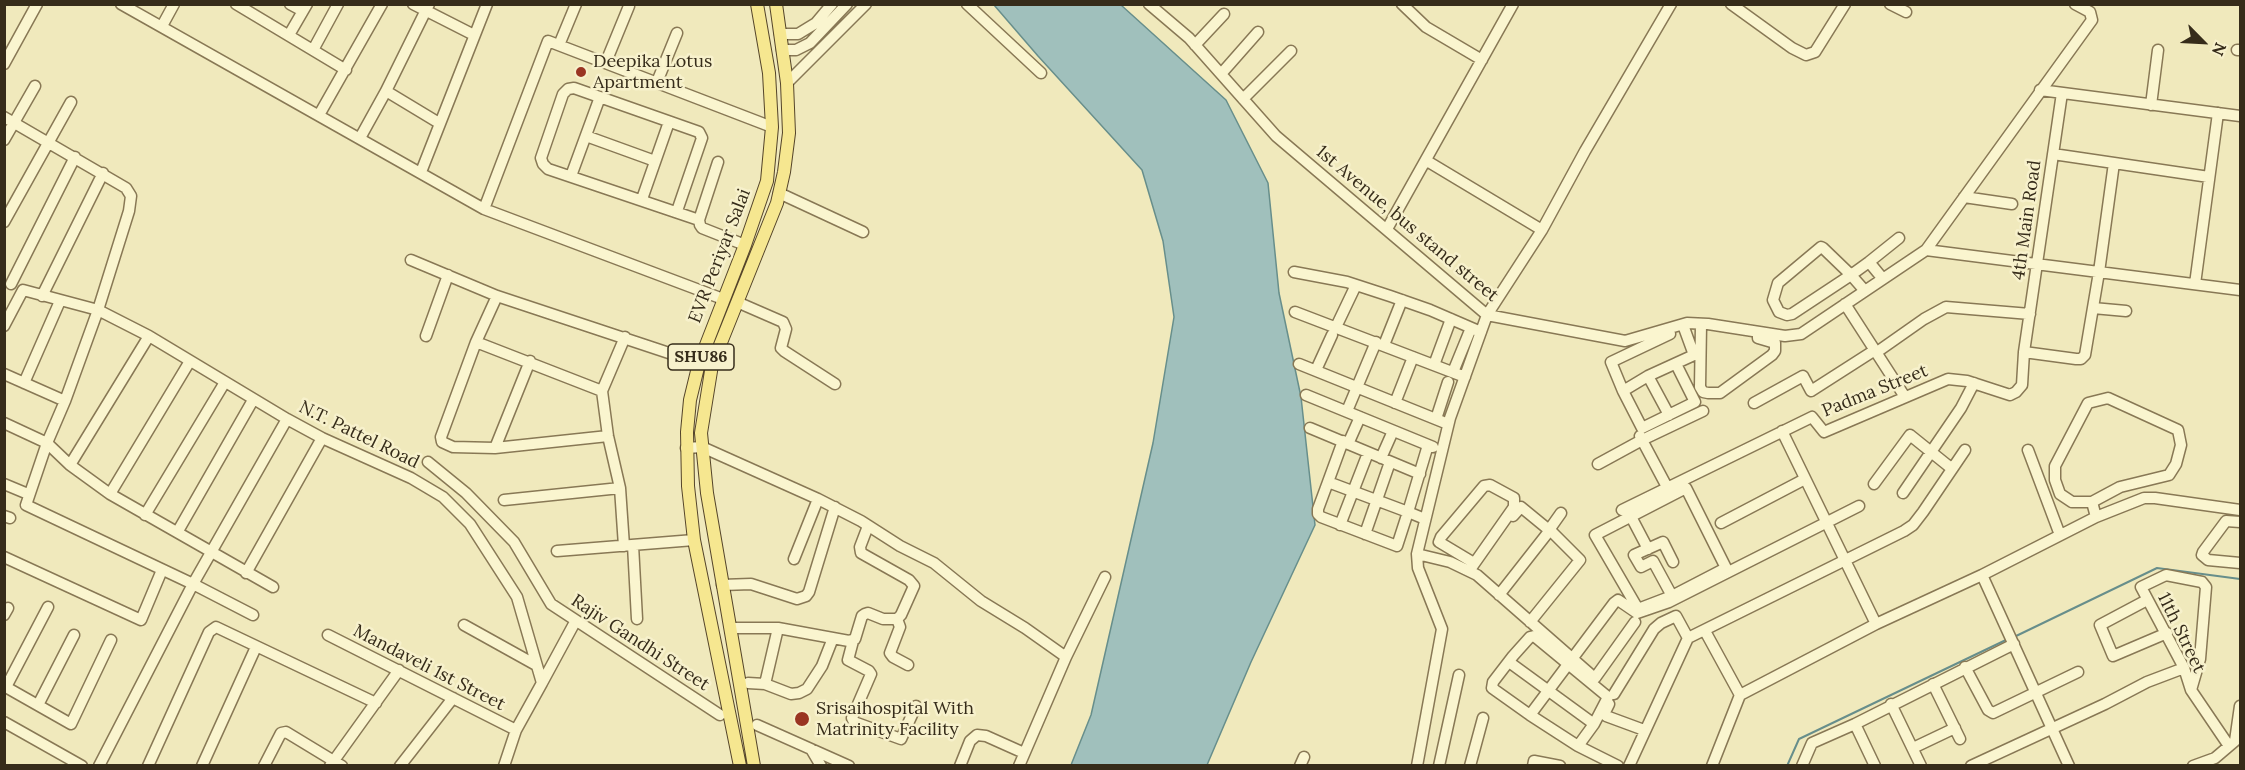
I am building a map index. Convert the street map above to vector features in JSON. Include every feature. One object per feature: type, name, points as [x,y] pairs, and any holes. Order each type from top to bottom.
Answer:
[{"type":"main road","name":"EVR Periyar Salai","points":[[740,765],[694,540],[686,448],[690,400],[699,363],[767,181],[772,127],[769,73],[757,4]]},
{"type":"main road","name":"EVR Periyar Salai","points":[[754,765],[722,585],[702,447],[704,406],[712,365],[779,193],[789,133],[787,83],[776,4]]},
{"type":"street","points":[[4,63],[37,4]]},
{"type":"street","points":[[121,4],[484,208],[723,299]]},
{"type":"street","points":[[162,26],[174,4]]},
{"type":"street","points":[[236,4],[346,70]]},
{"type":"street","points":[[289,35],[305,8],[290,4]]},
{"type":"street","points":[[313,50],[338,4]]},
{"type":"street","points":[[319,115],[382,4]]},
{"type":"street","points":[[413,4],[428,8],[474,35]]},
{"type":"street","points":[[421,172],[487,4]]},
{"type":"street","points":[[559,45],[576,4]]},
{"type":"street","points":[[780,34],[798,34],[816,23],[832,4]]},
{"type":"street","points":[[782,50],[796,50],[810,43],[848,4]]},
{"type":"street","points":[[787,83],[866,4]]},
{"type":"street","points":[[967,4],[1041,73]]},
{"type":"street","name":"1st Avenue, bus stand street","points":[[1149,4],[1195,45],[1276,136],[1487,315],[1625,341],[1683,326],[1759,335],[1785,336],[1801,333],[1926,250],[2092,20],[2090,12],[2075,4]]},
{"type":"street","points":[[1402,4],[1426,27],[1482,60]]},
{"type":"street","points":[[1387,229],[1513,4]]},
{"type":"street","points":[[1436,419],[1451,377],[1476,330],[1542,230],[1585,150],[1671,4]]},
{"type":"street","points":[[1731,4],[1791,48],[1806,55],[1815,52],[1845,4]]},
{"type":"street","points":[[1890,4],[1906,12]]},
{"type":"street","points":[[606,62],[629,6]]},
{"type":"street","points":[[360,138],[428,8]]},
{"type":"street","points":[[1195,45],[1224,14]]},
{"type":"street","points":[[1221,74],[1258,32]]},
{"type":"street","points":[[657,82],[677,33]]},
{"type":"street","points":[[484,208],[548,41],[772,127]]},
{"type":"street","points":[[2151,105],[2158,50]]},
{"type":"street","points":[[1243,99],[1291,51]]},
{"type":"street","points":[[4,140],[9,119],[35,86]]},
{"type":"street","points":[[677,211],[702,138],[699,132],[574,88],[568,89],[563,94],[541,158],[543,164],[548,169],[699,220]]},
{"type":"street","points":[[2040,90],[2241,116]]},
{"type":"street","points":[[386,91],[439,123]]},
{"type":"street","name":"4th Main Road","points":[[2024,352],[2062,93]]},
{"type":"street","points":[[571,176],[600,97]]},
{"type":"street","points":[[4,222],[71,102]]},
{"type":"street","points":[[2195,284],[2218,113]]},
{"type":"street","points":[[9,119],[103,173],[126,188],[131,196],[129,211],[98,310],[27,500]]},
{"type":"street","points":[[642,200],[669,122]]},
{"type":"street","points":[[586,136],[656,161]]},
{"type":"street","points":[[2053,154],[2209,177]]},
{"type":"street","points":[[8,283],[75,157]]},
{"type":"street","points":[[1426,161],[1542,230]]},
{"type":"street","points":[[718,162],[699,220],[702,228],[745,245]]},
{"type":"street","points":[[2024,352],[2081,359],[2087,348],[2114,163]]},
{"type":"street","points":[[42,296],[103,173]]},
{"type":"street","points":[[779,193],[863,232]]},
{"type":"street","points":[[1964,197],[2012,204]]},
{"type":"street","points":[[1865,291],[1851,276],[1821,247],[1778,283],[1774,294],[1779,312],[1792,314],[1851,276],[1899,238]]},
{"type":"street","points":[[1926,250],[2241,290]]},
{"type":"street","points":[[411,260],[497,296],[699,363]]},
{"type":"street","points":[[1869,262],[1883,279]]},
{"type":"street","points":[[1294,272],[1356,285],[1402,300],[1476,330]]},
{"type":"street","points":[[426,336],[448,275]]},
{"type":"street","name":"N.T. Pattel Road","points":[[8,283],[42,296],[98,310],[148,336],[253,400],[322,438],[411,478],[443,497],[470,524],[517,597],[542,683]]},
{"type":"street","points":[[1316,370],[1356,285]]},
{"type":"street","points":[[4,326],[23,290]]},
{"type":"street","points":[[497,296],[476,342],[441,437],[442,442],[453,447],[495,448],[608,436]]},
{"type":"street","points":[[1347,411],[1402,300]]},
{"type":"street","points":[[24,383],[60,301]]},
{"type":"street","points":[[737,302],[783,322],[786,329],[781,348],[835,384]]},
{"type":"street","points":[[1845,304],[1905,397]]},
{"type":"street","points":[[1754,403],[1803,375],[1811,391],[1946,307],[2030,314]]},
{"type":"street","points":[[2093,308],[2126,311]]},
{"type":"street","points":[[1295,312],[1334,331],[1380,344],[1434,365],[1451,377],[1465,377]]},
{"type":"street","points":[[1434,365],[1451,319]]},
{"type":"street","points":[[1623,391],[1648,376],[1694,355],[1683,326],[1611,362],[1623,391],[1642,428],[1695,402],[1676,364]]},
{"type":"street","points":[[1700,329],[1700,387],[1703,392],[1714,394],[1720,393],[1772,355],[1775,351],[1775,343],[1759,335]]},
{"type":"street","points":[[1417,765],[1442,630],[1418,568],[1417,554],[1448,424],[1465,377],[1476,330]]},
{"type":"street","points":[[70,465],[148,336]]},
{"type":"street","points":[[625,337],[602,392],[608,436],[620,488],[637,619]]},
{"type":"street","points":[[476,342],[602,392]]},
{"type":"street","name":"Padma Street","points":[[1626,511],[1667,487],[1812,417],[1824,432],[1948,379],[1974,383],[2010,395],[2022,385],[2024,352]]},
{"type":"street","points":[[1395,404],[1413,357]]},
{"type":"street","points":[[110,494],[190,361]]},
{"type":"street","points":[[495,448],[530,362]]},
{"type":"street","points":[[1299,364],[1448,424]]},
{"type":"street","points":[[4,374],[65,401]]},
{"type":"street","points":[[1648,376],[1669,415]]},
{"type":"street","points":[[145,515],[225,382]]},
{"type":"street","points":[[1903,493],[1962,408],[1974,383]]},
{"type":"street","points":[[1306,394],[1442,450]]},
{"type":"street","points":[[2108,398],[2178,430],[2181,445],[2176,464],[2169,475],[2120,487],[2092,502],[2072,502],[2060,494],[2055,480],[2055,466],[2088,403],[2108,398]]},
{"type":"street","points":[[178,531],[253,400]]},
{"type":"street","points":[[1598,464],[1702,411]]},
{"type":"street","points":[[1627,413],[1667,487]]},
{"type":"street","points":[[1359,417],[1345,443],[1318,509],[1318,514],[1340,525],[1397,546],[1428,445]]},
{"type":"street","points":[[99,765],[193,584],[287,419]]},
{"type":"street","points":[[4,423],[47,443],[70,465],[110,494],[273,587]]},
{"type":"street","points":[[1310,428],[1420,474]]},
{"type":"street","points":[[1365,534],[1393,431]]},
{"type":"street","points":[[1782,431],[1876,624]]},
{"type":"street","points":[[1874,484],[1910,435],[1951,468]]},
{"type":"street","points":[[246,573],[322,438]]},
{"type":"street","points":[[686,448],[702,447],[835,507],[934,563],[981,601],[1066,657]]},
{"type":"street","points":[[1629,765],[1688,638],[1913,525],[1965,450]]},
{"type":"street","points":[[2028,450],[2060,536]]},
{"type":"street","points":[[1340,525],[1368,453]]},
{"type":"street","name":"Rajiv Gandhi Street","points":[[428,462],[466,493],[513,542],[550,604],[720,715]]},
{"type":"street","points":[[2161,477],[2164,499]]},
{"type":"street","points":[[1721,523],[1805,479]]},
{"type":"street","points":[[1328,482],[1425,519]]},
{"type":"street","points":[[4,484],[27,500],[252,615]]},
{"type":"street","points":[[1472,569],[1515,502],[1514,498],[1490,485],[1484,486],[1439,542],[1530,622],[1608,697],[1594,724],[1578,746]]},
{"type":"street","points":[[504,500],[620,488]]},
{"type":"street","points":[[1686,488],[1726,568],[1670,599],[1638,609],[1595,535],[1626,511],[1686,488]]},
{"type":"street","points":[[1712,765],[1740,695],[1876,624],[1982,575],[2096,517],[2144,498],[2238,509]]},
{"type":"street","points":[[794,559],[818,499]]},
{"type":"street","points":[[2092,502],[2096,517]]},
{"type":"street","points":[[1530,716],[1618,600],[1637,613],[1859,506]]},
{"type":"street","points":[[722,585],[751,584],[797,599],[806,596],[835,507]]},
{"type":"street","points":[[1472,569],[1519,508],[1521,507],[1549,530],[1580,560],[1530,622]]},
{"type":"street","points":[[1626,511],[1648,549]]},
{"type":"street","points":[[1498,595],[1561,513]]},
{"type":"street","points":[[2241,522],[2226,521],[2202,555],[2208,560],[2241,563]]},
{"type":"street","points":[[868,526],[860,547],[861,553],[909,580],[914,586],[897,619],[883,619],[868,613],[862,616],[848,660],[871,674],[852,718],[854,722],[901,740],[916,706]]},
{"type":"street","points":[[557,551],[694,540]]},
{"type":"street","points":[[1673,562],[1663,542],[1634,555],[1641,567],[1653,561],[1676,616],[1688,638]]},
{"type":"street","points":[[1417,554],[1472,569]]},
{"type":"street","points":[[4,558],[141,620],[162,570]]},
{"type":"street","points":[[1982,575],[2069,765]]},
{"type":"street","name":"11th Street","points":[[2191,690],[2200,658],[2206,587],[2202,582],[2166,575],[2140,587],[2167,633],[2191,690],[2235,743]]},
{"type":"street","points":[[1019,765],[1066,657],[1105,577]]},
{"type":"street","points":[[2147,600],[2100,625],[2113,656],[2167,633]]},
{"type":"street","points":[[48,608],[5,687],[71,724],[111,640]]},
{"type":"street","points":[[1644,730],[1606,716],[1605,712],[1654,629],[1676,616]]},
{"type":"street","points":[[897,619],[900,627],[890,653],[908,665]]},
{"type":"street","points":[[504,765],[516,730],[575,622]]},
{"type":"street","points":[[1595,678],[1635,622]]},
{"type":"street","points":[[464,625],[536,665]]},
{"type":"street","points":[[148,765],[213,628],[219,627],[256,647],[376,703]]},
{"type":"street","points":[[731,628],[778,628],[853,641]]},
{"type":"street","points":[[765,684],[778,628]]},
{"type":"street","points":[[1705,631],[1740,695]]},
{"type":"street","points":[[38,705],[74,635]]},
{"type":"street","name":"Mandaveli 1st Street","points":[[328,635],[516,730]]},
{"type":"street","points":[[1614,694],[1595,678],[1534,636],[1530,637],[1509,662],[1493,682],[1492,688],[1530,716],[1578,746],[1618,765]]},
{"type":"street","points":[[748,682],[765,684],[791,694],[807,689],[822,666],[833,638]]},
{"type":"street","points":[[1802,765],[1812,743],[1855,724],[2014,643]]},
{"type":"street","points":[[202,765],[256,647]]},
{"type":"street","points":[[1509,662],[1594,724]]},
{"type":"street","points":[[1965,668],[1988,710],[1993,713],[2078,672]]},
{"type":"street","points":[[1971,765],[2146,682],[2184,669]]},
{"type":"street","points":[[264,765],[284,732],[290,733],[336,764],[399,670]]},
{"type":"street","points":[[1439,765],[1459,675]]},
{"type":"street","points":[[1933,684],[1960,739]]},
{"type":"street","points":[[400,765],[453,698]]},
{"type":"street","points":[[1892,704],[1921,765]]},
{"type":"street","points":[[2193,765],[2214,762],[2235,743],[2241,706]]},
{"type":"street","points":[[1470,765],[1483,718]]},
{"type":"street","points":[[4,722],[82,765]]},
{"type":"street","points":[[1855,724],[1873,765]]},
{"type":"street","points":[[758,725],[849,765]]},
{"type":"street","points":[[1912,748],[1955,728]]},
{"type":"street","points":[[960,765],[970,741],[978,735],[987,736],[1024,753]]},
{"type":"street","points":[[811,749],[821,765]]},
{"type":"street","points":[[1533,765],[1534,761],[1560,765]]},
{"type":"water","points":[[994,5],[1121,5],[1226,100],[1268,183],[1279,293],[1301,397],[1315,525],[1251,662],[1207,765],[1071,765],[1091,715],[1153,443],[1174,317],[1163,241],[1142,170]]},
{"type":"waterway","points":[[2014,637],[2157,568],[2240,579]]},
{"type":"waterway","points":[[1787,766],[1799,739],[2008,639]]},
{"type":"place","name":"Deepika Lotus Apartment","points":[[581,72]]},
{"type":"place","name":"Srisaihospital With Matrinity Facility","points":[[802,719]]}]
